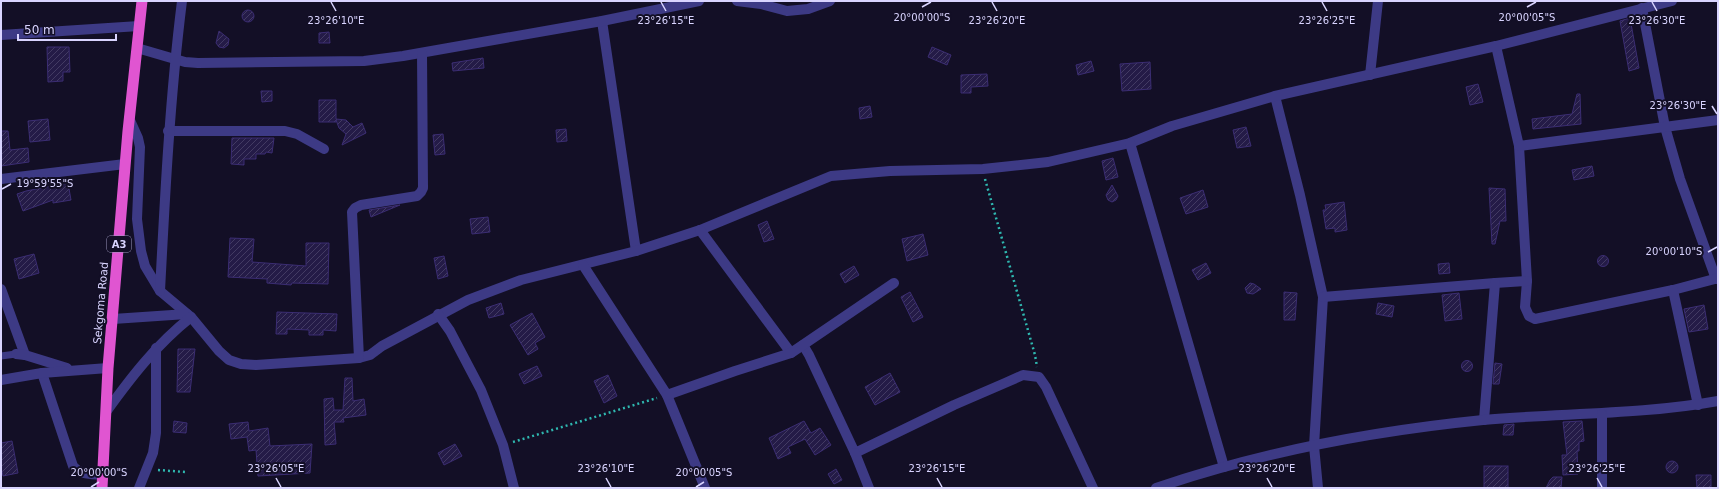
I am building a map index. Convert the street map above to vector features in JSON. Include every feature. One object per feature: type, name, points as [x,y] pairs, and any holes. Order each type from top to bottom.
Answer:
[{"type":"highway","name":"Sekgoma Road","points":[[102,488],[108,368],[129,118],[142,1]]},
{"type":"street","points":[[160,291],[168,131],[174,59],[182,1]]},
{"type":"street","points":[[137,48],[185,62],[198,63],[364,61],[422,53],[602,21],[698,1]]},
{"type":"street","points":[[736,1],[756,2],[787,11],[798,11],[830,1]]},
{"type":"street","points":[[1370,75],[1378,1]]},
{"type":"street","points":[[129,118],[138,138],[140,147],[137,203],[138,235],[145,266],[160,291],[189,316],[219,351],[229,360],[241,364],[256,365],[359,358],[370,355],[382,346],[438,314],[468,300],[521,280],[583,265],[700,230],[831,176],[890,171],[983,169],[1048,162],[1130,143],[1172,126],[1275,96],[1496,46],[1672,1]]},
{"type":"street","points":[[1496,46],[1519,146],[1527,281],[1525,307],[1529,316],[1535,319],[1673,290],[1717,278],[1680,179],[1665,128],[1642,8]]},
{"type":"street","points":[[602,21],[636,250]]},
{"type":"street","points":[[1,34],[139,26]]},
{"type":"street","points":[[359,358],[352,212],[355,208],[361,205],[417,196],[423,188],[422,53]]},
{"type":"street","points":[[1275,96],[1300,195],[1323,296],[1314,446],[1318,488]]},
{"type":"street","points":[[1519,146],[1718,120]]},
{"type":"street","points":[[168,131],[285,131],[297,134],[324,149]]},
{"type":"street","points":[[1130,143],[1224,467]]},
{"type":"street","points":[[1,179],[125,164]]},
{"type":"street","points":[[700,230],[791,353]]},
{"type":"street","points":[[583,265],[667,395],[705,488]]},
{"type":"street","points":[[1323,296],[1495,282],[1527,281]]},
{"type":"street","points":[[1484,420],[1495,282]]},
{"type":"street","points":[[667,395],[734,371],[791,353],[894,283]]},
{"type":"street","points":[[1,289],[20,355],[73,370]]},
{"type":"street","points":[[1673,290],[1698,405]]},
{"type":"street","points":[[438,314],[450,332],[481,390],[503,445],[514,488]]},
{"type":"street","points":[[113,319],[189,316]]},
{"type":"street","points":[[106,412],[156,348],[189,316]]},
{"type":"street","points":[[803,345],[856,453],[869,488]]},
{"type":"street","points":[[139,488],[153,453],[156,433],[156,348]]},
{"type":"street","points":[[1,380],[42,373],[108,368]]},
{"type":"street","points":[[42,373],[72,466],[77,471],[102,475]]},
{"type":"street","points":[[856,453],[954,405],[1023,375],[1039,377],[1046,387],[1093,488]]},
{"type":"street","points":[[1156,488],[1224,467],[1314,446],[1363,437],[1484,420],[1602,414],[1718,402]]},
{"type":"street","points":[[1602,414],[1602,488]]},
{"type":"lane","points":[[1,356],[20,355]]},
{"type":"path","points":[[983,169],[1035,355],[1039,377]]},
{"type":"path","points":[[503,445],[667,395]]},
{"type":"path","points":[[147,469],[185,472]]},
{"type":"building","points":[[246,10],[250,10],[254,16],[250,22],[246,22],[242,18],[242,14]]},
{"type":"building","points":[[1630,18],[1639,68],[1629,71],[1620,21]]},
{"type":"building","points":[[219,31],[229,39],[228,45],[224,48],[219,47],[216,43]]},
{"type":"building","points":[[329,32],[330,43],[319,43],[319,33]]},
{"type":"building","points":[[47,47],[69,47],[70,72],[63,72],[63,81],[48,82]]},
{"type":"building","points":[[932,47],[951,55],[947,65],[928,57]]},
{"type":"building","points":[[483,58],[484,68],[453,71],[452,63]]},
{"type":"building","points":[[1091,61],[1094,71],[1078,75],[1076,65]]},
{"type":"building","points":[[1150,62],[1151,89],[1122,91],[1120,64]]},
{"type":"building","points":[[987,74],[988,86],[971,87],[971,93],[961,93],[961,75]]},
{"type":"building","points":[[1478,84],[1483,102],[1470,105],[1466,87]]},
{"type":"building","points":[[261,91],[272,91],[272,101],[262,102]]},
{"type":"building","points":[[1577,94],[1580,94],[1581,124],[1533,129],[1532,119],[1572,114]]},
{"type":"building","points":[[319,100],[336,100],[336,119],[346,120],[353,127],[362,123],[366,133],[342,145],[346,134],[339,128],[336,120],[336,122],[319,122]]},
{"type":"building","points":[[870,106],[872,117],[860,119],[859,108]]},
{"type":"building","points":[[48,119],[50,140],[30,142],[28,121]]},
{"type":"building","points":[[1246,127],[1251,146],[1237,148],[1233,130]]},
{"type":"building","points":[[566,129],[567,141],[557,142],[556,130]]},
{"type":"building","points":[[1,131],[8,131],[10,150],[28,148],[29,162],[1,166]]},
{"type":"building","points":[[443,134],[445,154],[435,155],[433,135]]},
{"type":"building","points":[[232,138],[274,138],[272,153],[266,152],[265,154],[256,154],[256,159],[244,159],[244,165],[231,164]]},
{"type":"building","points":[[1113,158],[1118,177],[1106,180],[1102,161]]},
{"type":"building","points":[[1592,166],[1594,176],[1574,180],[1572,170]]},
{"type":"building","points":[[68,183],[71,200],[53,203],[53,200],[23,211],[17,194]]},
{"type":"building","points":[[1112,185],[1118,196],[1116,200],[1112,202],[1108,200],[1106,195]]},
{"type":"building","points":[[1489,188],[1505,189],[1506,221],[1500,221],[1495,244],[1492,244]]},
{"type":"building","points":[[1203,190],[1208,207],[1186,214],[1180,198]]},
{"type":"building","points":[[1344,202],[1347,230],[1335,232],[1335,228],[1326,229],[1323,210],[1326,210],[1325,205]]},
{"type":"building","points":[[400,205],[371,217],[369,210]]},
{"type":"building","points":[[488,217],[490,232],[472,234],[470,219]]},
{"type":"building","points":[[767,221],[774,239],[764,242],[758,225]]},
{"type":"building","points":[[923,234],[928,255],[907,261],[902,239]]},
{"type":"building","points":[[230,238],[254,239],[252,262],[306,266],[306,243],[329,243],[328,284],[292,283],[291,285],[267,283],[267,279],[228,277]]},
{"type":"building","points":[[34,254],[39,273],[19,279],[14,259]]},
{"type":"building","points":[[1603,255],[1607,257],[1609,261],[1607,265],[1603,267],[1599,265],[1597,261],[1599,257]]},
{"type":"building","points":[[444,256],[448,276],[438,279],[434,258]]},
{"type":"building","points":[[1206,263],[1211,273],[1198,280],[1192,270]]},
{"type":"building","points":[[1449,263],[1450,273],[1439,274],[1438,264]]},
{"type":"building","points":[[854,266],[859,275],[845,283],[840,274]]},
{"type":"building","points":[[1250,283],[1261,289],[1253,294],[1247,293],[1245,288]]},
{"type":"building","points":[[910,292],[923,317],[913,322],[901,297]]},
{"type":"building","points":[[1284,292],[1297,293],[1295,320],[1284,320]]},
{"type":"building","points":[[1459,293],[1462,319],[1445,321],[1442,295]]},
{"type":"building","points":[[501,303],[504,314],[489,318],[486,308]]},
{"type":"building","points":[[1378,303],[1394,306],[1392,317],[1376,314]]},
{"type":"building","points":[[1704,305],[1708,329],[1689,332],[1684,309]]},
{"type":"building","points":[[277,312],[337,314],[336,331],[323,330],[323,335],[309,335],[309,330],[287,329],[287,334],[276,334]]},
{"type":"building","points":[[532,313],[545,337],[535,343],[538,349],[528,355],[510,325]]},
{"type":"building","points":[[178,349],[195,349],[190,392],[177,392]]},
{"type":"building","points":[[1467,360],[1471,362],[1473,366],[1471,370],[1467,372],[1463,370],[1461,366],[1463,362]]},
{"type":"building","points":[[1495,363],[1502,364],[1499,384],[1493,384]]},
{"type":"building","points":[[537,366],[542,376],[524,384],[519,374]]},
{"type":"building","points":[[890,373],[900,392],[875,405],[865,387]]},
{"type":"building","points":[[608,375],[617,396],[604,403],[594,381]]},
{"type":"building","points":[[345,378],[352,378],[353,401],[364,399],[366,415],[343,418],[344,422],[334,422],[336,444],[325,445],[324,399],[333,398],[334,410],[343,410]]},
{"type":"building","points":[[174,421],[187,423],[186,433],[173,432]]},
{"type":"building","points":[[804,421],[811,433],[820,428],[831,445],[815,455],[805,439],[788,447],[791,453],[778,459],[769,438]]},
{"type":"building","points":[[1582,421],[1584,441],[1579,442],[1579,451],[1577,451],[1578,474],[1563,475],[1562,455],[1567,455],[1563,422]]},
{"type":"building","points":[[248,422],[249,431],[268,428],[270,446],[312,444],[310,473],[258,476],[256,450],[249,451],[247,437],[231,439],[229,424]]},
{"type":"building","points":[[1514,424],[1513,435],[1503,435],[1504,425]]},
{"type":"building","points":[[12,441],[18,473],[3,476],[1,467],[1,443]]},
{"type":"building","points":[[455,444],[462,456],[444,465],[438,453]]},
{"type":"building","points":[[1674,461],[1677,462],[1677,472],[1670,473],[1667,472],[1666,465],[1667,462]]},
{"type":"building","points":[[1484,466],[1508,466],[1508,488],[1484,488]]},
{"type":"building","points":[[836,469],[842,480],[834,484],[828,474]]},
{"type":"building","points":[[1696,475],[1711,475],[1711,488],[1697,488]]},
{"type":"building","points":[[1553,477],[1562,477],[1561,488],[1546,488]]}]
